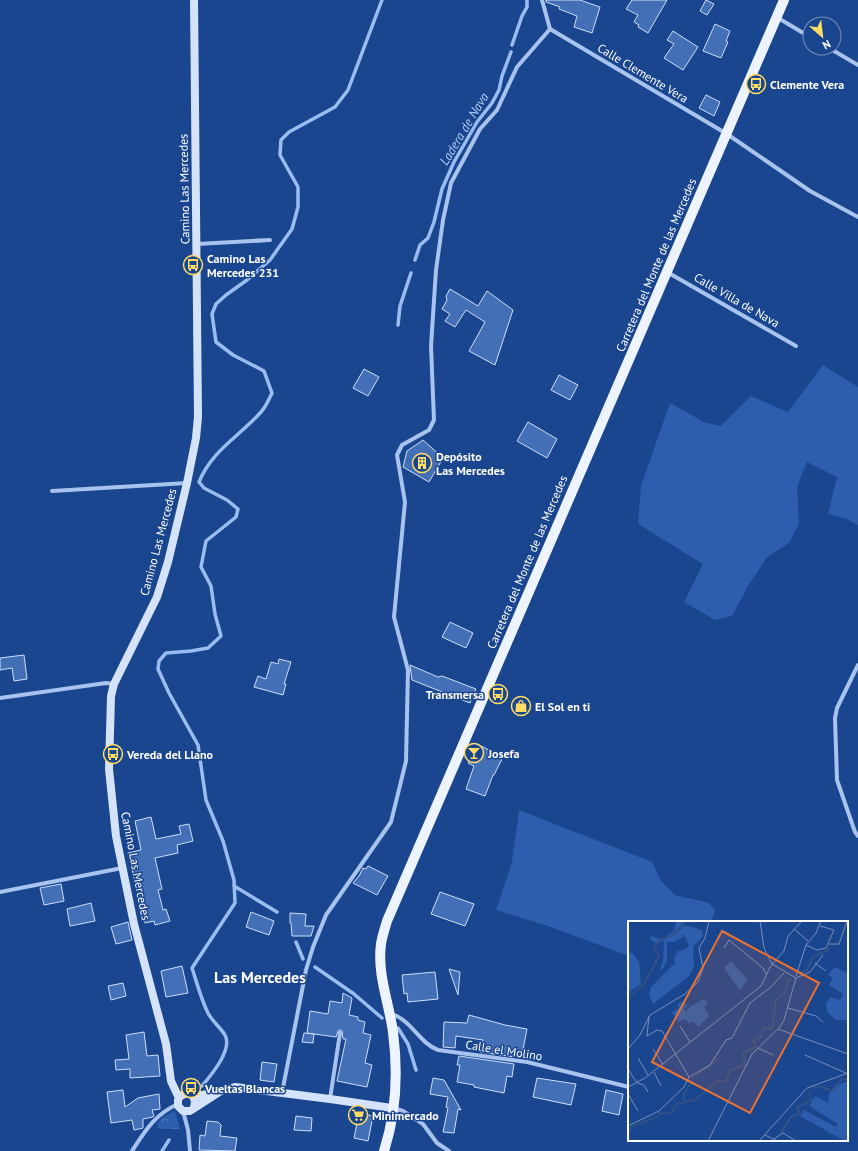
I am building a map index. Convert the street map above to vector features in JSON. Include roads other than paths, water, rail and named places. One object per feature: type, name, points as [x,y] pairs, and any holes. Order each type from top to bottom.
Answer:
[{"type":"main road","name":"Camino Las Mercedes","points":[[180,1104],[171,1081],[166,1044],[134,924],[122,868],[116,836],[109,769],[111,696],[114,684],[157,597],[168,562],[196,438],[198,417],[194,0]]},
{"type":"main road","name":"Carretera del Monte de las Mercedes","points":[[384,1151],[396,1075],[392,1031],[381,971],[381,944],[387,921],[784,0]]},
{"type":"main road","points":[[194,1097],[236,1087],[392,1108]]},
{"type":"main road","points":[[194,1108],[196,1103],[194,1097],[187,1093],[182,1094],[180,1104],[188,1111],[194,1108],[221,1091]]},
{"type":"street","points":[[282,1093],[306,970],[313,947],[326,915],[391,822],[406,761],[408,670],[394,617],[405,502],[397,455],[402,445],[429,430],[434,420],[431,346],[436,270],[450,184],[480,129],[497,110],[517,67],[550,29],[542,0]]},
{"type":"street","points":[[777,17],[802,32]]},
{"type":"street","name":"Calle Clemente Vera","points":[[550,29],[727,134],[810,191],[858,217]]},
{"type":"street","points":[[842,56],[858,65]]},
{"type":"street","points":[[197,244],[270,240]]},
{"type":"street","name":"Calle Villa de Nava","points":[[667,272],[796,346]]},
{"type":"street","points":[[52,491],[187,482]]},
{"type":"street","points":[[858,665],[837,708],[835,718],[837,780],[854,832],[858,836]]},
{"type":"street","points":[[0,698],[106,683],[114,684]]},
{"type":"street","points":[[0,892],[122,868]]},
{"type":"street","name":"Calle el Molino","points":[[388,1013],[399,1016],[430,1047],[438,1050],[527,1062],[628,1087]]},
{"type":"street","points":[[330,1099],[340,1033]]},
{"type":"street","points":[[132,1151],[157,1116],[165,1110],[180,1104],[188,1130],[190,1151]]},
{"type":"street","points":[[392,1108],[404,1111],[423,1124],[438,1143],[449,1151]]},
{"type":"waterway","points":[[202,1086],[211,1076],[224,1055],[227,1041],[221,1029],[208,1013],[201,997],[192,968],[235,903],[234,880],[223,841],[206,800],[198,745],[169,693],[158,669],[159,661],[166,653],[208,648],[221,636],[215,614],[211,586],[201,567],[206,541],[236,517],[238,509],[227,500],[204,488],[199,482],[211,461],[227,444],[253,421],[266,405],[272,393],[264,371],[233,355],[216,342],[212,314],[216,304],[270,260],[292,229],[298,207],[298,187],[280,155],[281,140],[289,132],[335,107],[348,90],[382,0]]},
{"type":"waterway","name":"Ladera de Nava","points":[[512,45],[522,16],[527,7],[527,0]]},
{"type":"waterway","name":"Ladera de Nava","points":[[415,260],[420,245],[428,238],[434,222],[442,189],[454,162],[477,122],[492,103],[499,90],[502,76],[511,52]]},
{"type":"waterway","name":"Ladera de Nava","points":[[398,325],[400,306],[411,273]]},
{"type":"waterway","points":[[234,886],[277,912]]},
{"type":"waterway","points":[[296,942],[303,959]]},
{"type":"waterway","points":[[315,967],[354,994],[382,1018]]},
{"type":"waterway","points":[[398,1028],[408,1044],[416,1070]]},
{"type":"waterway","points":[[162,1151],[169,1140]]},
{"type":"place","name":"Clemente Vera","points":[[756,84]]},
{"type":"place","name":"Camino Las Mercedes 231","points":[[193,265]]},
{"type":"place","name":"Depósito Las Mercedes","points":[[422,463]]},
{"type":"place","name":"Transmersa","points":[[498,694]]},
{"type":"place","name":"El Sol en ti","points":[[521,706]]},
{"type":"place","name":"Josefa","points":[[474,753]]},
{"type":"place","name":"Vereda del Llano","points":[[113,754]]},
{"type":"place","name":"Vueltas Blancas","points":[[191,1088]]},
{"type":"place","name":"Minimercado","points":[[358,1115]]},
{"type":"district","name":"Las Mercedes","points":[[260,977]]}]
